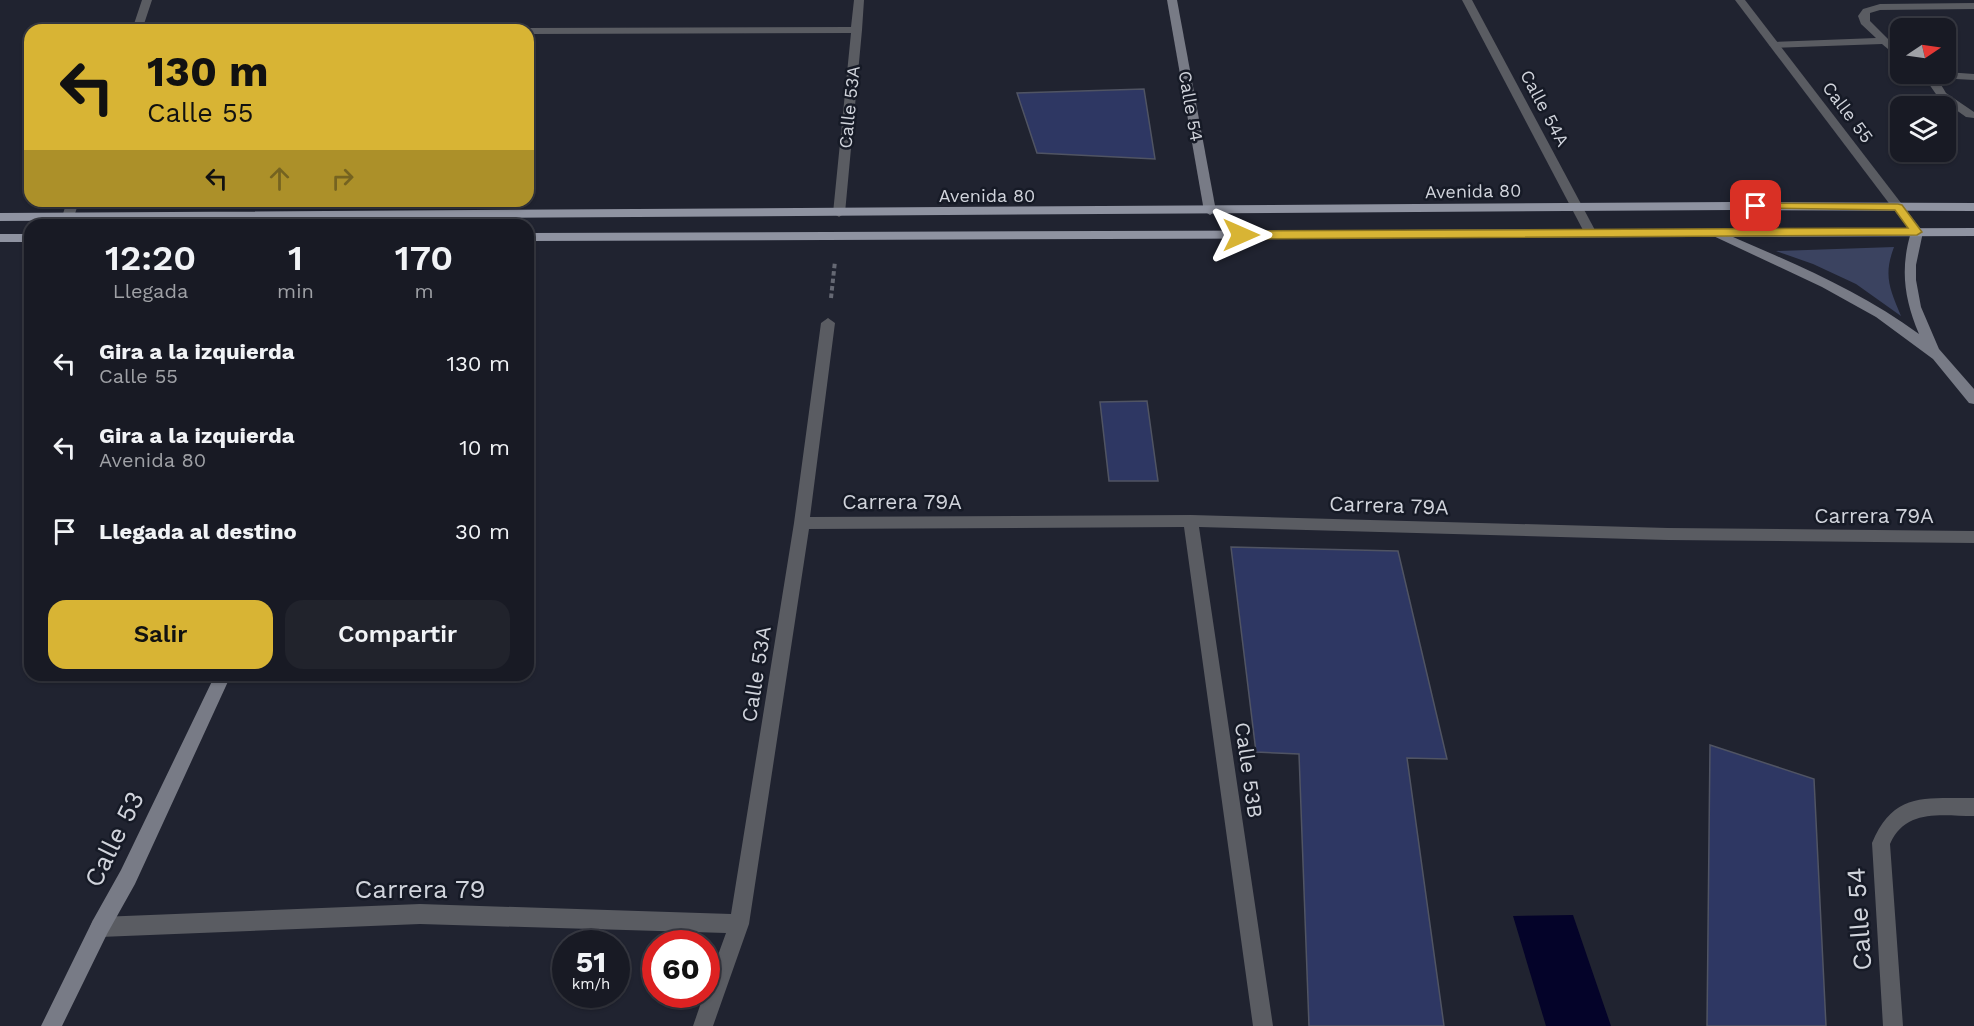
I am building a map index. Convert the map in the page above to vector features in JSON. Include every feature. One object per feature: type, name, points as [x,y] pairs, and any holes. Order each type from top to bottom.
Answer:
[{"type":"main road","name":"Avenida 80","points":[[0,217],[1974,207]]},
{"type":"main road","name":"Avenida 80","points":[[534,237],[1974,232]]},
{"type":"main road","points":[[0,238],[24,238]]},
{"type":"street","points":[[139,24],[147,0]]},
{"type":"street","name":"Calle 53A","points":[[839,213],[859,0]]},
{"type":"street","name":"Calle 54","points":[[1172,0],[1210,211]]},
{"type":"street","name":"Calle 54A","points":[[1467,0],[1590,232]]},
{"type":"street","name":"Calle 55","points":[[1740,0],[1917,232]]},
{"type":"street","points":[[1857,0],[1866,11]]},
{"type":"street","points":[[1890,47],[1866,22],[1863,16],[1866,11],[1880,7],[1974,6]]},
{"type":"street","points":[[534,31],[856,30]]},
{"type":"street","points":[[1774,45],[1884,41]]},
{"type":"street","points":[[1956,76],[1974,77]]},
{"type":"street","points":[[1935,84],[1942,95],[1970,115],[1974,115]]},
{"type":"street","points":[[68,217],[72,207]]},
{"type":"street","points":[[1713,232],[1775,259],[1844,294],[1934,352],[1974,399]]},
{"type":"street","points":[[1917,232],[1910,251],[1908,270],[1911,295],[1934,352]]},
{"type":"street","name":"Calle 53A","points":[[702,1026],[740,924],[802,523],[828,323]]},
{"type":"street","name":"Carrera 79A","points":[[802,523],[1191,521],[1668,534],[1974,537]]},
{"type":"street","name":"Calle 53B","points":[[1191,521],[1263,1026]]},
{"type":"street","name":"Calle 53","points":[[51,1026],[128,876],[220,681]]},
{"type":"street","name":"Calle 54","points":[[1893,1026],[1881,843],[1889,826],[1900,814],[1920,808],[1974,807]]},
{"type":"street","name":"Carrera 79","points":[[100,927],[420,914],[740,924]]},
{"type":"path","points":[[828,323],[836,255]]},
{"type":"shaded area","points":[[1894,247],[1888,274],[1901,316],[1856,284],[1813,264],[1776,251]]},
{"type":"shaded area","points":[[1573,915],[1611,1026],[1546,1026],[1513,916]]},
{"type":"building","points":[[1144,89],[1155,159],[1037,153],[1017,93]]},
{"type":"building","points":[[1147,401],[1158,481],[1109,481],[1100,402]]},
{"type":"building","points":[[1231,547],[1398,551],[1447,759],[1407,758],[1444,1026],[1309,1026],[1299,754],[1256,752]]},
{"type":"building","points":[[1710,745],[1814,779],[1826,1026],[1707,1026]]},
{"type":"route","points":[[1241,235],[1917,232],[1898,207],[1756,206]]}]
